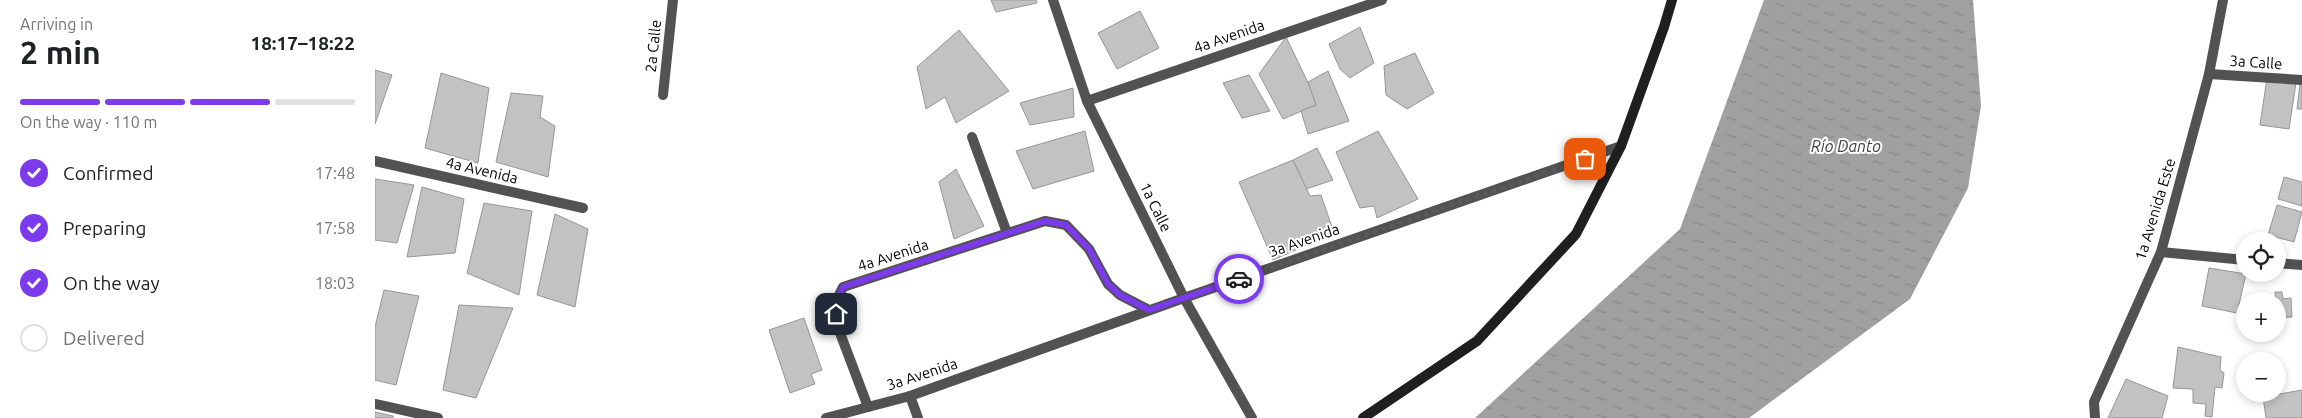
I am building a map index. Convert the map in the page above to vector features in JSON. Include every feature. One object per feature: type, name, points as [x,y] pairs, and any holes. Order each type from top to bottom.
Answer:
[{"type":"street","name":"2a Calle","points":[[663,95],[673,0]]},
{"type":"street","name":"1a Calle","points":[[1053,0],[1087,101],[1185,298],[1252,418]]},
{"type":"street","name":"4a Avenida","points":[[1087,101],[1381,0]]},
{"type":"street","points":[[1363,418],[1477,342],[1576,234],[1621,146],[1672,0]]},
{"type":"street","name":"1a Avenida Este","points":[[2095,418],[2094,402],[2161,252],[2209,74],[2223,0]]},
{"type":"street","name":"3a Calle","points":[[2209,74],[2302,80]]},
{"type":"street","points":[[971,137],[1007,233]]},
{"type":"street","name":"3a Avenida","points":[[826,418],[910,396],[1149,310],[1621,146]]},
{"type":"street","name":"4a Avenida","points":[[375,161],[583,208]]},
{"type":"street","name":"4a Avenida","points":[[868,407],[837,325],[835,303],[843,287],[1045,221],[1066,225],[1089,249],[1108,284],[1120,295],[1149,310]]},
{"type":"street","points":[[2161,252],[2236,259]]},
{"type":"street","points":[[2286,264],[2302,265]]},
{"type":"street","points":[[910,396],[918,418]]},
{"type":"street","points":[[375,404],[438,418]]},
{"type":"water","name":"Río Danto","points":[[1764,0],[1973,0],[1981,106],[1968,188],[1910,299],[1749,418],[1475,418],[1680,229]]},
{"type":"building","points":[[991,0],[1036,0],[1037,3],[996,12]]},
{"type":"building","points":[[1140,11],[1159,48],[1117,69],[1098,33]]},
{"type":"building","points":[[1360,27],[1374,63],[1350,78],[1340,69],[1329,44]]},
{"type":"building","points":[[959,30],[1009,91],[956,123],[945,97],[926,109],[917,67]]},
{"type":"building","points":[[1286,37],[1314,95],[1316,105],[1283,119],[1259,74]]},
{"type":"building","points":[[1415,53],[1434,93],[1407,109],[1386,95],[1384,66]]},
{"type":"building","points":[[375,70],[392,75],[375,124]]},
{"type":"building","points":[[1328,71],[1349,121],[1308,134],[1301,111],[1316,105],[1308,82]]},
{"type":"building","points":[[441,73],[489,88],[478,163],[425,148]]},
{"type":"building","points":[[1249,75],[1270,111],[1242,118],[1223,83]]},
{"type":"building","points":[[2267,78],[2296,83],[2289,129],[2260,125]]},
{"type":"building","points":[[2300,83],[2302,83],[2302,109],[2297,109]]},
{"type":"building","points":[[1073,88],[1074,117],[1030,125],[1020,103]]},
{"type":"building","points":[[511,93],[543,96],[540,117],[555,126],[548,177],[496,162]]},
{"type":"building","points":[[1085,131],[1094,171],[1033,189],[1016,151]]},
{"type":"building","points":[[1378,131],[1418,199],[1377,218],[1374,206],[1360,208],[1336,152]]},
{"type":"building","points":[[1317,148],[1333,180],[1306,189],[1293,160]]},
{"type":"building","points":[[1293,160],[1310,196],[1321,195],[1333,230],[1318,240],[1273,260],[1239,182]]},
{"type":"building","points":[[956,169],[984,226],[954,239],[939,182]]},
{"type":"building","points":[[2284,177],[2302,182],[2302,206],[2278,199]]},
{"type":"building","points":[[375,179],[414,185],[397,243],[375,240]]},
{"type":"building","points":[[422,187],[464,199],[455,253],[407,257]]},
{"type":"building","points":[[484,203],[532,211],[519,295],[467,273]]},
{"type":"building","points":[[2277,205],[2302,212],[2294,242],[2286,240],[2286,232],[2269,232]]},
{"type":"building","points":[[555,214],[588,229],[575,307],[537,295]]},
{"type":"building","points":[[2209,268],[2236,272],[2236,282],[2244,282],[2242,292],[2236,292],[2236,313],[2202,306]]},
{"type":"building","points":[[384,290],[419,296],[396,385],[375,380],[375,327]]},
{"type":"building","points":[[2291,298],[2292,317],[2286,317],[2286,299]]},
{"type":"building","points":[[459,305],[513,308],[476,398],[443,390]]},
{"type":"building","points":[[804,318],[822,370],[811,374],[815,384],[790,393],[769,330]]},
{"type":"building","points":[[2178,347],[2221,357],[2220,370],[2224,373],[2222,388],[2215,387],[2212,417],[2205,416],[2206,404],[2193,403],[2193,389],[2173,388]]},
{"type":"building","points":[[2126,379],[2168,396],[2162,418],[2108,418]]},
{"type":"building","points":[[2302,390],[2302,418],[2266,418],[2264,402],[2286,402],[2286,393]]},
{"type":"building","points":[[375,412],[393,416],[393,418],[375,418]]},
{"type":"way so far","points":[[1239,279],[1585,159]]},
{"type":"route","points":[[836,314],[835,303],[843,287],[1045,221],[1066,225],[1089,249],[1108,284],[1120,295],[1149,310],[1239,279]]}]
